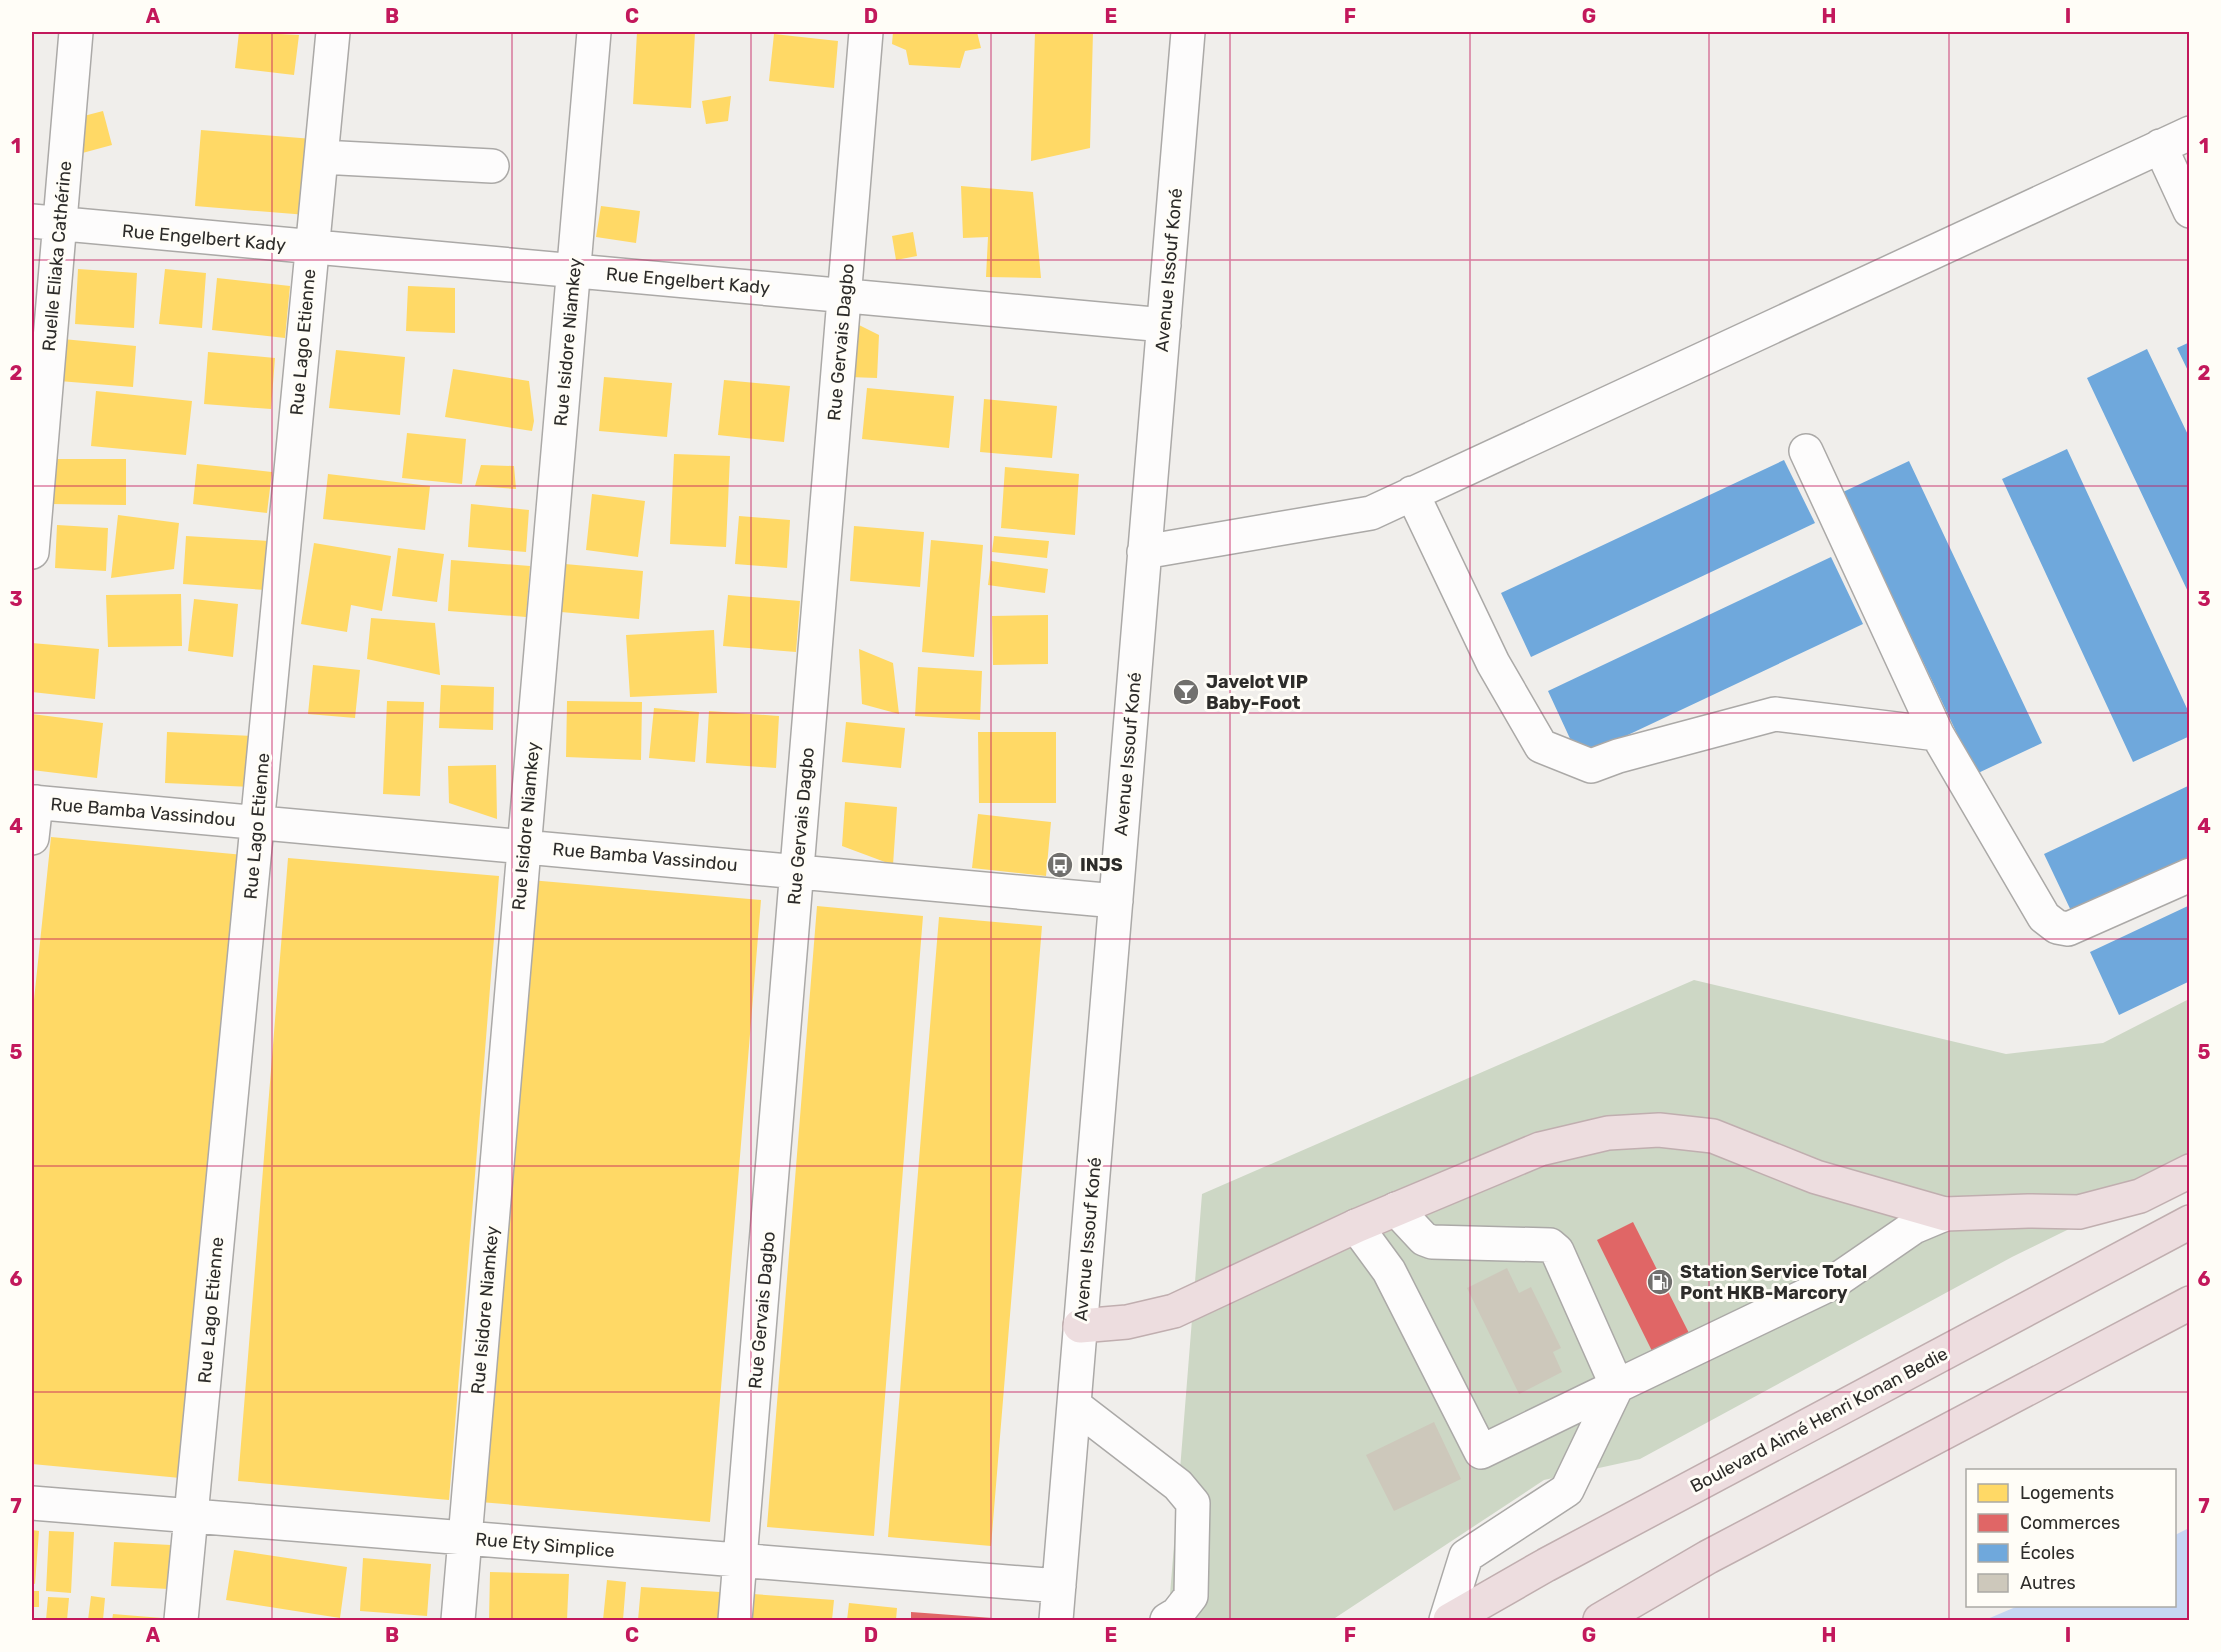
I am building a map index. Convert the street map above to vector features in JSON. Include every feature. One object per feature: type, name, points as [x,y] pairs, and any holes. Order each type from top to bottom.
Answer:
[{"type":"highway","points":[[1080,1326],[1127,1322],[1174,1311],[1356,1226],[1540,1149],[1608,1133],[1659,1130],[1713,1136],[1816,1177],[1946,1214],[2079,1212],[2140,1196],[2190,1171]]},
{"type":"highway","name":"Boulevard Aimé Henri Konan Bedie","points":[[1448,1620],[1546,1565],[2190,1222]]},
{"type":"highway","points":[[1599,1620],[1708,1557],[2190,1303]]},
{"type":"street","name":"Ruelle Eliaka Cathérine","points":[[32,552],[45,223],[76,32]]},
{"type":"street","name":"Rue Lago Etienne","points":[[181,1620],[333,32]]},
{"type":"street","name":"Rue Isidore Niamkey","points":[[458,1620],[594,32]]},
{"type":"street","name":"Rue Gervais Dagbo","points":[[735,1620],[866,32]]},
{"type":"street","name":"Avenue Issouf Koné","points":[[1056,1620],[1188,32]]},
{"type":"street","points":[[1144,552],[1371,513],[2190,133]]},
{"type":"street","points":[[2160,146],[2190,212]]},
{"type":"street","points":[[321,157],[492,166]]},
{"type":"street","name":"Rue Engelbert Kady","points":[[45,223],[1164,325]]},
{"type":"street","points":[[1806,452],[1937,734],[2044,917],[2057,927],[2068,929],[2190,875]]},
{"type":"street","points":[[1412,494],[1493,663],[1541,746],[1591,766],[1618,756],[1775,714],[1937,734]]},
{"type":"street","points":[[32,838],[34,802]]},
{"type":"street","name":"Rue Bamba Vassindou","points":[[34,802],[798,870],[1116,901]]},
{"type":"street","points":[[1396,1209],[1424,1239],[1432,1242],[1551,1245],[1557,1251],[1617,1386],[1567,1490],[1466,1556],[1448,1620]]},
{"type":"street","points":[[1356,1226],[1389,1271],[1481,1452],[1834,1282],[1914,1227],[1946,1214]]},
{"type":"street","points":[[1074,1405],[1178,1485],[1193,1503],[1191,1596],[1177,1614],[1167,1620]]},
{"type":"street","name":"Rue Ety Simplice","points":[[32,1503],[1059,1586]]},
{"type":"green space","points":[[1694,980],[2006,1054],[2103,1043],[2189,999],[2189,1170],[2012,1257],[1640,1459],[1544,1480],[1332,1620],[1168,1620],[1202,1194]]},
{"type":"water","points":[[2189,1528],[2189,1620],[1985,1620],[2016,1607],[2176,1607],[2176,1534]]},
{"type":"building: Logements","points":[[239,32],[299,35],[294,75],[235,68]]},
{"type":"building: Logements","points":[[637,32],[695,32],[691,108],[633,104]]},
{"type":"building: Logements","points":[[893,32],[977,32],[981,48],[965,51],[960,68],[909,65],[906,50],[892,44]]},
{"type":"building: Logements","points":[[1035,32],[1093,32],[1090,148],[1031,161]]},
{"type":"building: Logements","points":[[774,34],[838,41],[834,88],[769,81]]},
{"type":"building: Logements","points":[[731,96],[728,121],[706,124],[702,101]]},
{"type":"building: Logements","points":[[103,111],[112,145],[75,155],[76,118]]},
{"type":"building: Logements","points":[[201,130],[313,139],[307,215],[195,206]]},
{"type":"building: Logements","points":[[961,186],[1033,192],[1041,278],[986,277],[988,237],[963,238]]},
{"type":"building: Logements","points":[[601,206],[640,211],[636,243],[596,237]]},
{"type":"building: Logements","points":[[913,232],[917,256],[896,260],[892,236]]},
{"type":"building: Logements","points":[[78,269],[137,273],[134,328],[75,324]]},
{"type":"building: Logements","points":[[165,269],[206,273],[202,328],[159,324]]},
{"type":"building: Logements","points":[[217,278],[290,286],[285,338],[212,330]]},
{"type":"building: Logements","points":[[408,286],[455,288],[455,333],[406,331]]},
{"type":"building: Logements","points":[[851,321],[879,335],[877,378],[849,377]]},
{"type":"building: Logements","points":[[63,339],[136,346],[133,387],[59,381]]},
{"type":"building: Logements","points":[[336,350],[405,357],[400,415],[329,408]]},
{"type":"building: Logements","points":[[208,352],[275,358],[271,409],[204,404]]},
{"type":"building: Logements","points":[[453,369],[529,381],[534,421],[532,431],[445,417]]},
{"type":"building: Logements","points":[[604,377],[672,383],[667,437],[599,431]]},
{"type":"building: Logements","points":[[724,380],[790,386],[784,442],[718,435]]},
{"type":"building: Logements","points":[[867,388],[954,396],[949,448],[862,439]]},
{"type":"building: Logements","points":[[96,391],[192,401],[186,455],[91,446]]},
{"type":"building: Logements","points":[[984,399],[1057,406],[1052,458],[980,452]]},
{"type":"building: Logements","points":[[407,433],[466,439],[462,484],[402,478]]},
{"type":"building: Logements","points":[[674,454],[730,456],[726,547],[670,544]]},
{"type":"building: Logements","points":[[50,459],[126,459],[126,505],[50,504]]},
{"type":"building: Logements","points":[[197,464],[272,472],[267,513],[193,504]]},
{"type":"building: Logements","points":[[481,465],[514,466],[516,489],[475,486]]},
{"type":"building: Logements","points":[[1005,467],[1079,474],[1075,535],[1001,528]]},
{"type":"building: Logements","points":[[328,474],[430,486],[425,530],[323,519]]},
{"type":"building: Logements","points":[[592,494],[645,501],[638,557],[586,550]]},
{"type":"building: Logements","points":[[471,504],[529,510],[526,552],[468,547]]},
{"type":"building: Logements","points":[[118,515],[179,523],[174,569],[111,578]]},
{"type":"building: Logements","points":[[739,516],[790,520],[787,568],[735,564]]},
{"type":"building: Logements","points":[[57,525],[108,528],[106,571],[55,568]]},
{"type":"building: Logements","points":[[854,526],[924,532],[920,587],[850,581]]},
{"type":"building: Logements","points":[[186,536],[269,541],[266,590],[183,584]]},
{"type":"building: Logements","points":[[994,536],[1049,541],[1047,558],[992,552]]},
{"type":"building: Logements","points":[[931,540],[983,545],[974,657],[922,652]]},
{"type":"building: Logements","points":[[314,543],[391,556],[382,611],[351,605],[347,632],[301,624]]},
{"type":"building: Logements","points":[[398,548],[444,554],[437,602],[392,596]]},
{"type":"building: Logements","points":[[451,560],[530,566],[526,617],[448,611]]},
{"type":"building: Logements","points":[[991,561],[1048,569],[1045,593],[988,585]]},
{"type":"building: Logements","points":[[565,564],[643,571],[639,619],[561,612]]},
{"type":"building: Logements","points":[[181,594],[182,646],[108,647],[106,595]]},
{"type":"building: Logements","points":[[728,595],[800,601],[796,652],[723,646]]},
{"type":"building: Logements","points":[[194,599],[238,604],[233,657],[188,651]]},
{"type":"building: Logements","points":[[1048,615],[1048,664],[993,665],[992,616]]},
{"type":"building: Logements","points":[[371,618],[435,623],[440,675],[367,659]]},
{"type":"building: Logements","points":[[714,630],[717,693],[630,697],[626,635]]},
{"type":"building: Logements","points":[[32,643],[99,649],[95,699],[32,692]]},
{"type":"building: Logements","points":[[859,649],[893,663],[899,714],[862,704]]},
{"type":"building: Logements","points":[[313,665],[360,670],[355,718],[308,714]]},
{"type":"building: Logements","points":[[918,667],[982,671],[980,720],[915,716]]},
{"type":"building: Logements","points":[[441,685],[494,687],[493,730],[439,728]]},
{"type":"building: Logements","points":[[387,701],[424,702],[420,796],[383,794]]},
{"type":"building: Logements","points":[[567,701],[642,702],[641,760],[566,757]]},
{"type":"building: Logements","points":[[654,708],[699,712],[695,762],[649,758]]},
{"type":"building: Logements","points":[[709,711],[779,716],[776,768],[706,763]]},
{"type":"building: Logements","points":[[32,714],[103,723],[97,778],[32,770]]},
{"type":"building: Logements","points":[[846,722],[905,728],[901,768],[842,762]]},
{"type":"building: Logements","points":[[167,732],[253,736],[251,787],[165,783]]},
{"type":"building: Logements","points":[[978,732],[1056,732],[1056,803],[979,803]]},
{"type":"building: Logements","points":[[496,765],[497,819],[449,803],[448,766]]},
{"type":"building: Logements","points":[[845,802],[897,807],[893,865],[842,846]]},
{"type":"building: Logements","points":[[978,814],[1051,822],[1046,876],[972,868]]},
{"type":"building: Logements","points":[[51,837],[244,855],[191,1479],[32,1464],[32,1019]]},
{"type":"building: Logements","points":[[288,858],[499,876],[449,1500],[238,1481]]},
{"type":"building: Logements","points":[[530,880],[761,900],[710,1522],[480,1502]]},
{"type":"building: Logements","points":[[817,906],[923,916],[874,1536],[767,1527]]},
{"type":"building: Logements","points":[[939,917],[1042,926],[991,1546],[888,1537]]},
{"type":"building: Logements","points":[[32,1530],[39,1531],[35,1584],[32,1583]]},
{"type":"building: Logements","points":[[49,1531],[74,1532],[71,1593],[46,1591]]},
{"type":"building: Logements","points":[[114,1542],[171,1545],[169,1589],[111,1586]]},
{"type":"building: Logements","points":[[234,1550],[347,1567],[340,1618],[226,1600]]},
{"type":"building: Logements","points":[[363,1558],[431,1564],[427,1616],[360,1611]]},
{"type":"building: Logements","points":[[490,1572],[569,1574],[567,1620],[489,1620]]},
{"type":"building: Logements","points":[[607,1580],[626,1582],[623,1620],[603,1620]]},
{"type":"building: Logements","points":[[641,1587],[720,1592],[718,1620],[638,1620]]},
{"type":"building: Logements","points":[[32,1591],[39,1591],[39,1607],[32,1607]]},
{"type":"building: Logements","points":[[753,1594],[834,1600],[832,1620],[752,1620]]},
{"type":"building: Logements","points":[[91,1596],[105,1598],[103,1620],[88,1620]]},
{"type":"building: Logements","points":[[48,1597],[69,1598],[67,1620],[46,1620]]},
{"type":"building: Logements","points":[[849,1603],[897,1608],[896,1620],[847,1620]]},
{"type":"building: Logements","points":[[113,1614],[162,1618],[162,1620],[112,1620]]},
{"type":"building: Commerces","points":[[1633,1222],[1691,1337],[1654,1355],[1597,1240]]},
{"type":"building: Commerces","points":[[911,1612],[1006,1619],[1006,1620],[911,1620]]},
{"type":"building: Écoles","points":[[2190,342],[2190,375],[2177,348]]},
{"type":"building: Écoles","points":[[2147,349],[2190,439],[2190,596],[2087,378]]},
{"type":"building: Écoles","points":[[2067,449],[2190,715],[2190,736],[2133,762],[2002,479]]},
{"type":"building: Écoles","points":[[1784,460],[1815,523],[1531,657],[1501,593]]},
{"type":"building: Écoles","points":[[1909,461],[2042,743],[1976,774],[1843,492]]},
{"type":"building: Écoles","points":[[1831,557],[1863,624],[1579,758],[1548,691]]},
{"type":"building: Écoles","points":[[2190,785],[2190,862],[2074,917],[2044,854]]},
{"type":"building: Écoles","points":[[2190,905],[2190,981],[2119,1015],[2090,952]]},
{"type":"building: Autres","points":[[1507,1268],[1519,1293],[1531,1287],[1561,1348],[1553,1352],[1562,1372],[1519,1394],[1467,1288]]},
{"type":"building: Autres","points":[[1434,1422],[1461,1479],[1394,1511],[1366,1455]]},
{"type":"place","name":"Javelot VIP Baby-Foot","points":[[1186,692]]},
{"type":"place","name":"INJS","points":[[1060,865]]},
{"type":"place","name":"Station Service Total Pont HKB-Marcory","points":[[1660,1282]]}]
